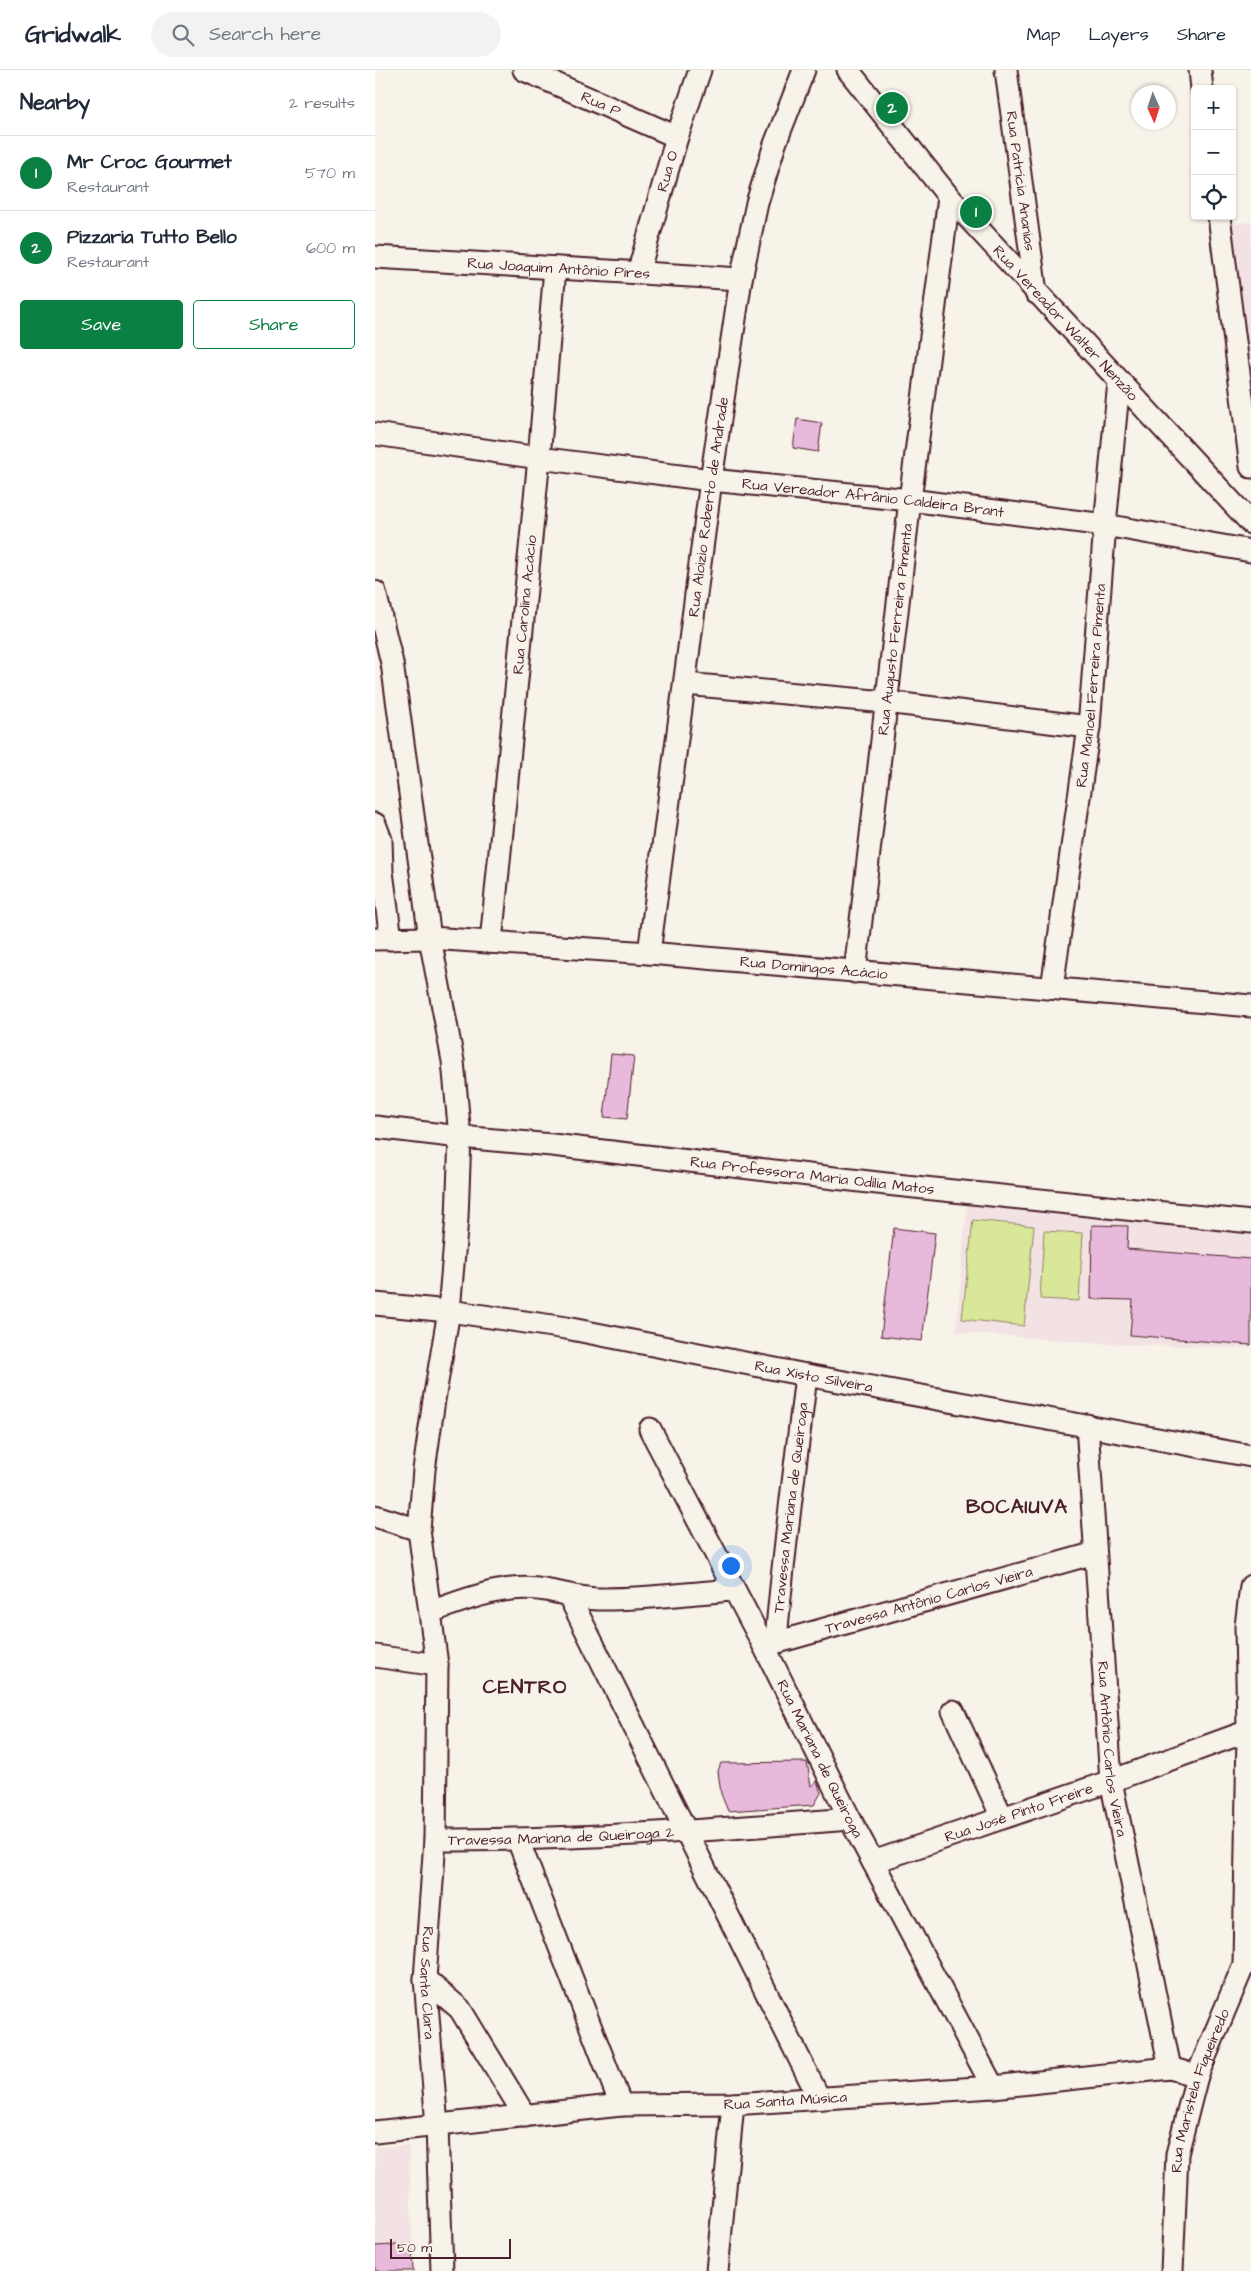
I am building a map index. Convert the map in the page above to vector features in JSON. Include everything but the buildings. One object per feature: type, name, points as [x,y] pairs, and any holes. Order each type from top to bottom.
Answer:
[{"type":"street","name":"Rua P","points":[[524,70],[677,138]]},
{"type":"street","name":"Rua O","points":[[638,273],[677,138],[700,70]]},
{"type":"street","name":"Rua Aloizio Roberto de Andrade","points":[[649,953],[711,480],[741,279],[757,203],[775,144],[804,70]]},
{"type":"street","name":"Rua Vereador Walter Nenzão","points":[[848,70],[949,197],[1251,523]]},
{"type":"street","name":"Rua Patrícia Ananias","points":[[1006,70],[1036,293]]},
{"type":"street","points":[[1200,70],[1202,85]]},
{"type":"street","name":"Rua Augusto Ferreira Pimenta","points":[[855,972],[910,500],[949,197]]},
{"type":"street","points":[[1220,220],[1251,467]]},
{"type":"street","name":"Rua Joaquim Antônio Pires","points":[[375,256],[741,279]]},
{"type":"street","name":"Rua Carolina Acácio","points":[[491,942],[539,458],[555,268]]},
{"type":"street","name":"Rua Manoel Ferreira Pimenta","points":[[1052,988],[1089,727],[1105,525],[1119,382]]},
{"type":"street","name":"Rua Vereador Afrânio Caldeira Brant","points":[[375,434],[539,458],[711,480],[910,500],[1105,525],[1251,551]]},
{"type":"street","name":"Rua Santa Clara","points":[[375,592],[383,664],[453,1061],[460,1137],[457,1218],[449,1312],[431,1418],[419,1530],[437,1665],[435,1840],[425,1979],[437,2126],[442,2271]]},
{"type":"street","points":[[685,684],[886,702],[1089,727]]},
{"type":"street","points":[[375,824],[381,840],[383,939]]},
{"type":"street","name":"Rua Domingos Acácio","points":[[383,939],[430,938],[649,953],[1251,1006]]},
{"type":"street","name":"Rua Professora Maria Odília Matos","points":[[375,1127],[460,1137],[552,1144],[886,1184],[1251,1222]]},
{"type":"street","name":"Rua Xisto Silveira","points":[[375,1304],[566,1328],[806,1375],[1251,1456]]},
{"type":"street","name":"Travessa Mariana de Queiroga","points":[[770,1644],[790,1518],[806,1375]]},
{"type":"street","name":"Rua Antônio Carlos Vieira","points":[[1087,1425],[1111,1781],[1170,2068]]},
{"type":"street","name":"Rua Mariana de Queiroga","points":[[650,1429],[734,1590],[770,1644],[850,1819],[993,2087]]},
{"type":"street","points":[[375,1516],[419,1530]]},
{"type":"street","name":"Travessa Antônio Carlos Vieira","points":[[770,1644],[1095,1553]]},
{"type":"street","name":"Rua Maristela Figueiredo","points":[[1171,2271],[1177,2154],[1197,2076],[1247,1964],[1247,1626],[1251,1586]]},
{"type":"street","points":[[430,1612],[477,1595],[510,1588],[544,1590],[569,1596],[624,1598],[734,1590]]},
{"type":"street","points":[[569,1596],[819,2098]]},
{"type":"street","points":[[375,1656],[437,1665]]},
{"type":"street","points":[[953,1711],[1002,1817]]},
{"type":"street","name":"Rua José Pinto Freire","points":[[873,1862],[1111,1781],[1248,1731]]},
{"type":"street","points":[[687,1832],[850,1819]]},
{"type":"street","name":"Travessa Mariana de Queiroga 2","points":[[435,1840],[517,1840],[687,1832]]},
{"type":"street","points":[[517,1840],[621,2105]]},
{"type":"street","points":[[425,1979],[460,2009],[525,2116]]},
{"type":"street","name":"Rua Santa Música","points":[[375,2132],[621,2105],[733,2104],[993,2087],[1170,2068],[1197,2076]]},
{"type":"street","points":[[717,2271],[733,2104]]},
{"type":"shaded area","points":[[1251,222],[1251,372],[1229,224]]},
{"type":"shaded area","points":[[967,1203],[1251,1235],[1251,1348],[1111,1344],[956,1332]]},
{"type":"shaded area","points":[[409,2146],[413,2271],[375,2271],[375,2147]]},
{"type":"green space","points":[[973,1220],[1034,1226],[1024,1326],[962,1319]]},
{"type":"green space","points":[[1044,1231],[1083,1233],[1079,1301],[1040,1299]]},
{"type":"place","name":"Pizzaria Tutto Bello","points":[[892,108]]},
{"type":"place","name":"Mr Croc Gourmet","points":[[976,212]]},
{"type":"district","name":"BOCAIUVA","points":[[1017,1507]]},
{"type":"district","name":"CENTRO","points":[[525,1687]]}]
